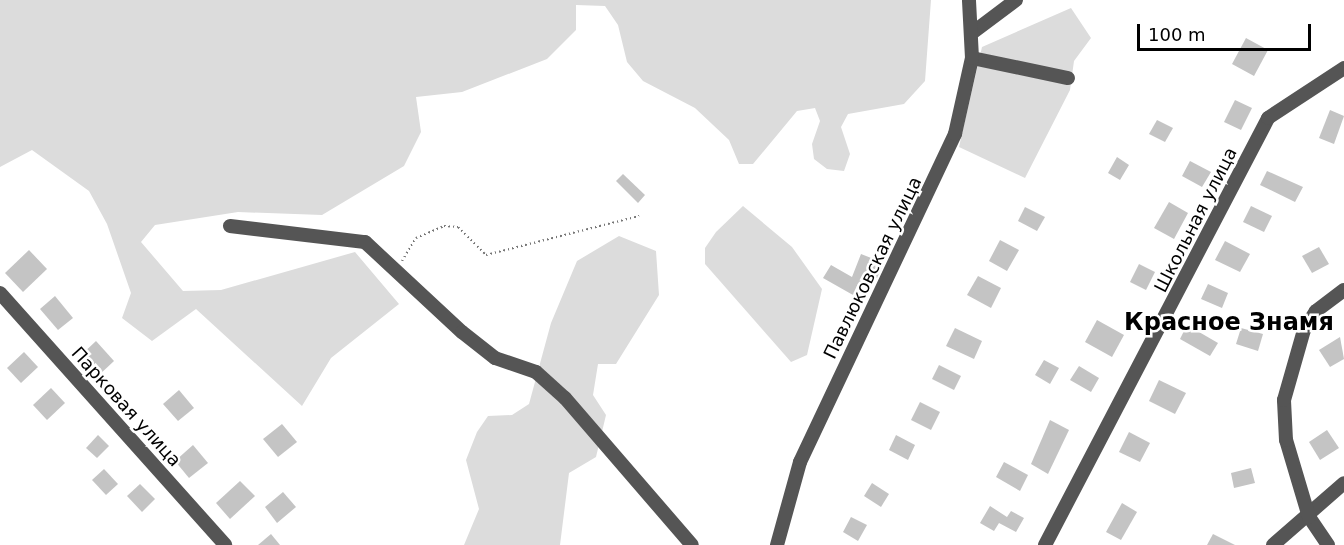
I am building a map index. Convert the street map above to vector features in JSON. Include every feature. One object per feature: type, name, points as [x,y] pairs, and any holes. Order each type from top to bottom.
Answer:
[{"type":"street","name":"Павлюковская улица","points":[[777,545],[800,462],[946,157],[972,58],[969,0]]},
{"type":"street","points":[[972,33],[1016,0]]},
{"type":"street","points":[[972,58],[1068,78]]},
{"type":"street","name":"Школьная улица","points":[[1045,545],[1268,118],[1344,68]]},
{"type":"street","points":[[230,226],[365,242],[495,358],[536,372],[566,398],[692,545]]},
{"type":"street","points":[[1328,545],[1309,517],[1286,440],[1286,391],[1304,330],[1316,311],[1344,290]]},
{"type":"street","name":"Парковая улица","points":[[0,293],[225,545]]},
{"type":"street","points":[[1273,545],[1309,517],[1344,483]]},
{"type":"path","points":[[397,272],[408,245],[428,230],[444,226],[458,226],[486,255],[639,216]]},
{"type":"shaded area","points":[[0,0],[931,0],[925,81],[904,104],[848,114],[841,127],[850,154],[844,171],[827,169],[814,159],[812,144],[820,121],[815,108],[797,111],[753,164],[739,164],[729,140],[695,108],[643,81],[627,62],[618,25],[605,6],[576,5],[576,30],[547,59],[462,92],[416,97],[421,132],[404,166],[322,215],[238,212],[155,225],[141,242],[183,291],[221,290],[355,252],[399,304],[331,358],[302,406],[196,309],[152,341],[122,318],[131,293],[107,224],[89,191],[32,150],[0,167]]},
{"type":"shaded area","points":[[1071,8],[1091,38],[1074,61],[1070,90],[1025,178],[959,147],[982,47]]},
{"type":"shaded area","points":[[743,206],[792,247],[822,289],[807,355],[791,362],[705,264],[705,248],[716,232]]},
{"type":"shaded area","points":[[619,236],[656,251],[659,295],[616,364],[598,364],[593,395],[606,415],[596,457],[569,473],[560,545],[464,545],[479,509],[466,460],[477,432],[488,416],[512,415],[529,404],[551,323],[577,261]]},
{"type":"building","points":[[1246,38],[1268,50],[1254,76],[1232,64]]},
{"type":"building","points":[[1235,100],[1252,108],[1241,130],[1224,122]]},
{"type":"building","points":[[1330,110],[1344,116],[1334,144],[1319,138]]},
{"type":"building","points":[[1157,120],[1173,128],[1165,142],[1149,134]]},
{"type":"building","points":[[1117,157],[1129,165],[1120,180],[1108,173]]},
{"type":"building","points":[[1190,161],[1211,172],[1202,187],[1182,176]]},
{"type":"building","points":[[1267,171],[1303,187],[1295,202],[1260,185]]},
{"type":"building","points":[[623,174],[645,195],[638,203],[616,181]]},
{"type":"building","points":[[1169,202],[1188,213],[1174,239],[1154,228]]},
{"type":"building","points":[[1251,206],[1272,216],[1264,232],[1243,222]]},
{"type":"building","points":[[1025,207],[1045,217],[1037,231],[1018,221]]},
{"type":"building","points":[[1000,240],[1019,250],[1007,271],[989,261]]},
{"type":"building","points":[[1225,241],[1250,254],[1240,272],[1215,260]]},
{"type":"building","points":[[1319,247],[1329,264],[1312,273],[1302,256]]},
{"type":"building","points":[[29,250],[47,269],[23,292],[5,273]]},
{"type":"building","points":[[861,254],[884,263],[877,278],[866,274],[853,295],[823,278],[831,265],[852,277]]},
{"type":"building","points":[[1139,264],[1155,272],[1146,290],[1130,282]]},
{"type":"building","points":[[978,276],[1001,288],[991,308],[967,295]]},
{"type":"building","points":[[1208,284],[1228,293],[1222,308],[1201,299]]},
{"type":"building","points":[[55,296],[73,318],[58,330],[40,309]]},
{"type":"building","points":[[1097,320],[1124,335],[1112,357],[1085,342]]},
{"type":"building","points":[[1187,325],[1218,343],[1210,356],[1180,339]]},
{"type":"building","points":[[955,328],[982,341],[974,359],[946,346]]},
{"type":"building","points":[[1241,328],[1263,334],[1258,351],[1236,344]]},
{"type":"building","points":[[1340,337],[1344,359],[1330,367],[1319,350]]},
{"type":"building","points":[[96,341],[114,361],[98,376],[80,356]]},
{"type":"building","points":[[24,352],[38,367],[21,383],[7,368]]},
{"type":"building","points":[[1044,360],[1059,368],[1050,384],[1035,375]]},
{"type":"building","points":[[939,365],[961,376],[954,390],[932,379]]},
{"type":"building","points":[[1079,366],[1099,378],[1091,392],[1070,380]]},
{"type":"building","points":[[1159,380],[1186,393],[1175,414],[1149,401]]},
{"type":"building","points":[[51,388],[65,403],[47,420],[33,405]]},
{"type":"building","points":[[179,390],[194,408],[178,421],[163,404]]},
{"type":"building","points":[[920,402],[940,412],[931,430],[911,420]]},
{"type":"building","points":[[1050,420],[1069,430],[1048,474],[1031,464]]},
{"type":"building","points":[[282,424],[297,442],[278,457],[263,439]]},
{"type":"building","points":[[1327,430],[1339,448],[1320,460],[1309,442]]},
{"type":"building","points":[[1129,432],[1150,443],[1140,462],[1119,452]]},
{"type":"building","points":[[98,435],[109,446],[97,458],[86,448]]},
{"type":"building","points":[[896,435],[915,445],[908,460],[889,450]]},
{"type":"building","points":[[193,445],[208,463],[189,478],[175,461]]},
{"type":"building","points":[[1004,462],[1028,475],[1020,491],[996,477]]},
{"type":"building","points":[[1251,468],[1255,483],[1234,488],[1231,473]]},
{"type":"building","points":[[104,469],[118,484],[106,495],[92,480]]},
{"type":"building","points":[[240,481],[255,496],[230,519],[216,503]]},
{"type":"building","points":[[872,483],[889,494],[881,507],[864,496]]},
{"type":"building","points":[[140,484],[155,499],[142,512],[127,496]]},
{"type":"building","points":[[283,492],[296,507],[277,523],[265,507]]},
{"type":"building","points":[[1122,503],[1137,512],[1121,540],[1106,532]]},
{"type":"building","points":[[990,506],[1007,517],[1011,511],[1024,518],[1016,532],[999,523],[994,531],[980,523]]},
{"type":"building","points":[[851,517],[867,525],[858,541],[843,532]]},
{"type":"building","points":[[271,534],[280,545],[258,545]]},
{"type":"building","points":[[1213,534],[1235,545],[1207,545]]},
{"type":"district","name":"Красное Знамя","points":[[1229,323]]}]
